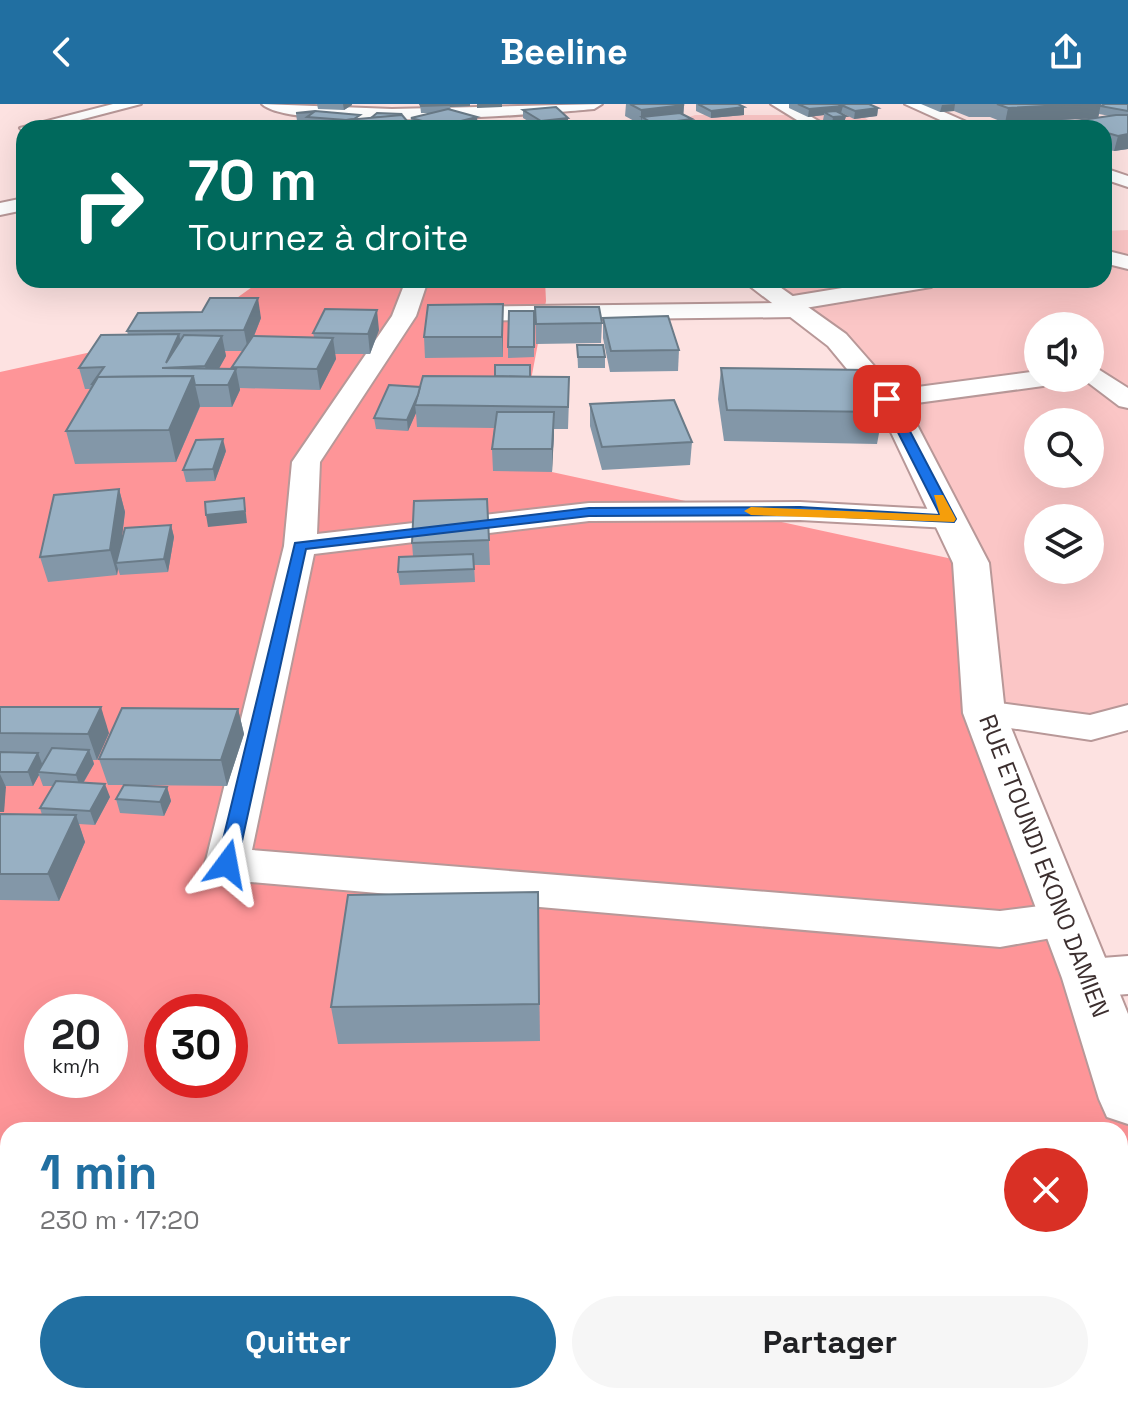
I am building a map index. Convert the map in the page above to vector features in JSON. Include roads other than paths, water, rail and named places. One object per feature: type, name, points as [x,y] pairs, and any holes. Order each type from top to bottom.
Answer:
[{"type":"street","points":[[61,120],[133,104]]},
{"type":"street","points":[[270,104],[363,116],[466,116],[594,104]]},
{"type":"street","points":[[779,104],[808,120]]},
{"type":"street","points":[[913,104],[952,120]]},
{"type":"street","points":[[466,116],[475,120]]},
{"type":"street","name":"RUE ETOUNDI EKONO DAMIEN","points":[[765,288],[837,340],[887,399],[971,563],[984,713],[1064,921],[1108,976],[1128,1099]]},
{"type":"street","points":[[890,288],[791,307],[523,311],[410,298],[306,462],[300,546],[227,864],[1000,929],[1064,921]]},
{"type":"street","points":[[1104,370],[1128,367]]},
{"type":"street","points":[[887,399],[1024,381]]},
{"type":"street","points":[[1104,382],[1128,400]]},
{"type":"street","points":[[300,546],[589,512],[800,511],[949,519]]},
{"type":"street","points":[[984,713],[1091,728],[1128,717]]}]
